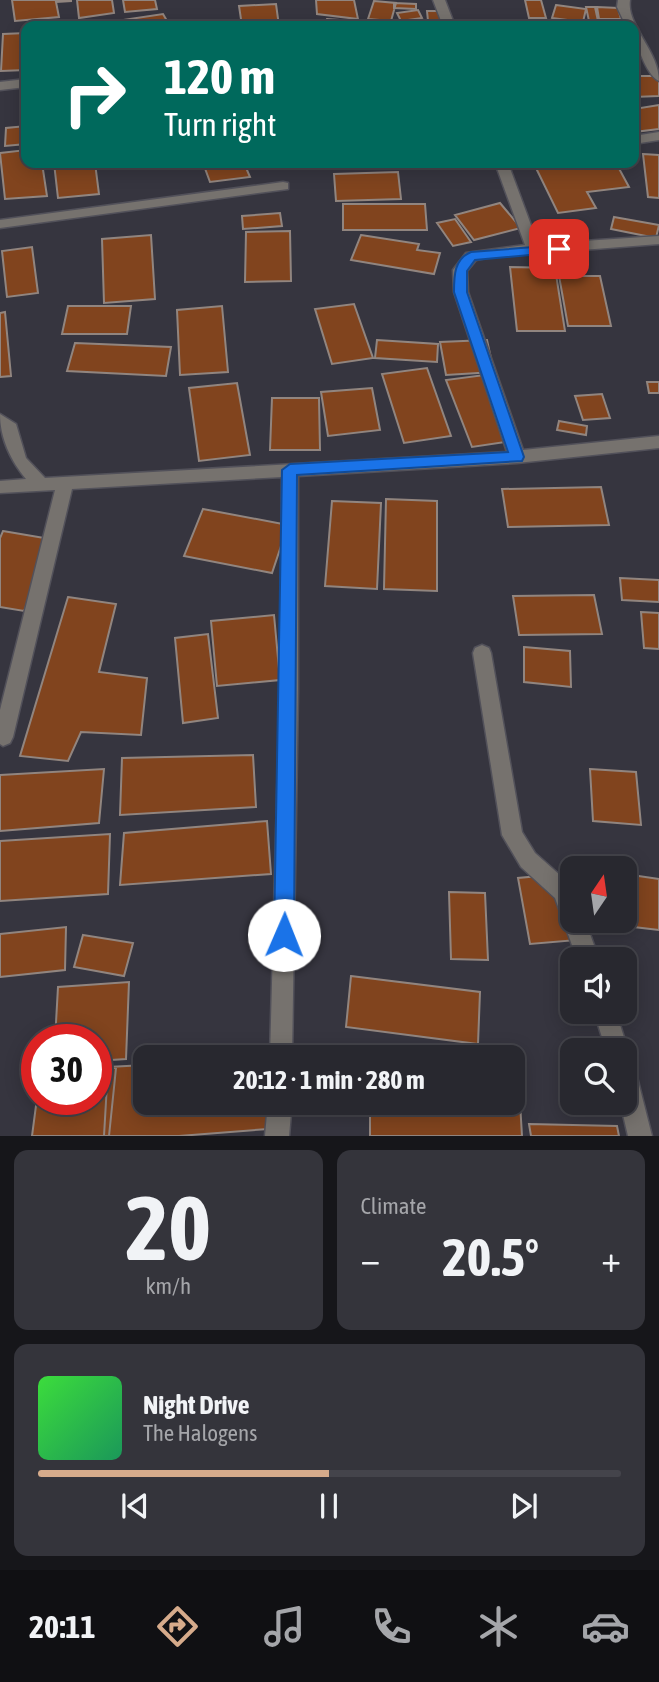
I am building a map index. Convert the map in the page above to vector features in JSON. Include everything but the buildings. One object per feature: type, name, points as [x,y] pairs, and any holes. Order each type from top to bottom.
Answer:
[{"type":"street","points":[[439,0],[447,21]]},
{"type":"street","points":[[624,0],[623,7],[630,21]]},
{"type":"street","points":[[639,42],[659,77]]},
{"type":"street","points":[[645,55],[659,54]]},
{"type":"street","points":[[0,86],[21,84]]},
{"type":"street","points":[[639,139],[659,136]]},
{"type":"street","points":[[503,168],[534,251]]},
{"type":"street","points":[[0,224],[283,186]]},
{"type":"street","points":[[517,457],[461,292],[460,270],[471,256],[659,240]]},
{"type":"street","points":[[0,420],[10,428],[19,460],[40,484]]},
{"type":"street","points":[[0,487],[517,457],[659,442]]},
{"type":"street","points":[[281,1045],[289,689],[290,470]]},
{"type":"street","points":[[3,737],[65,483]]},
{"type":"street","points":[[482,653],[512,835],[528,860],[560,888]]},
{"type":"street","points":[[277,1136],[279,1115]]},
{"type":"street","points":[[635,1115],[640,1136]]},
{"type":"route","points":[[284,935],[290,470],[517,457],[461,292],[460,270],[471,256],[559,249]]}]
